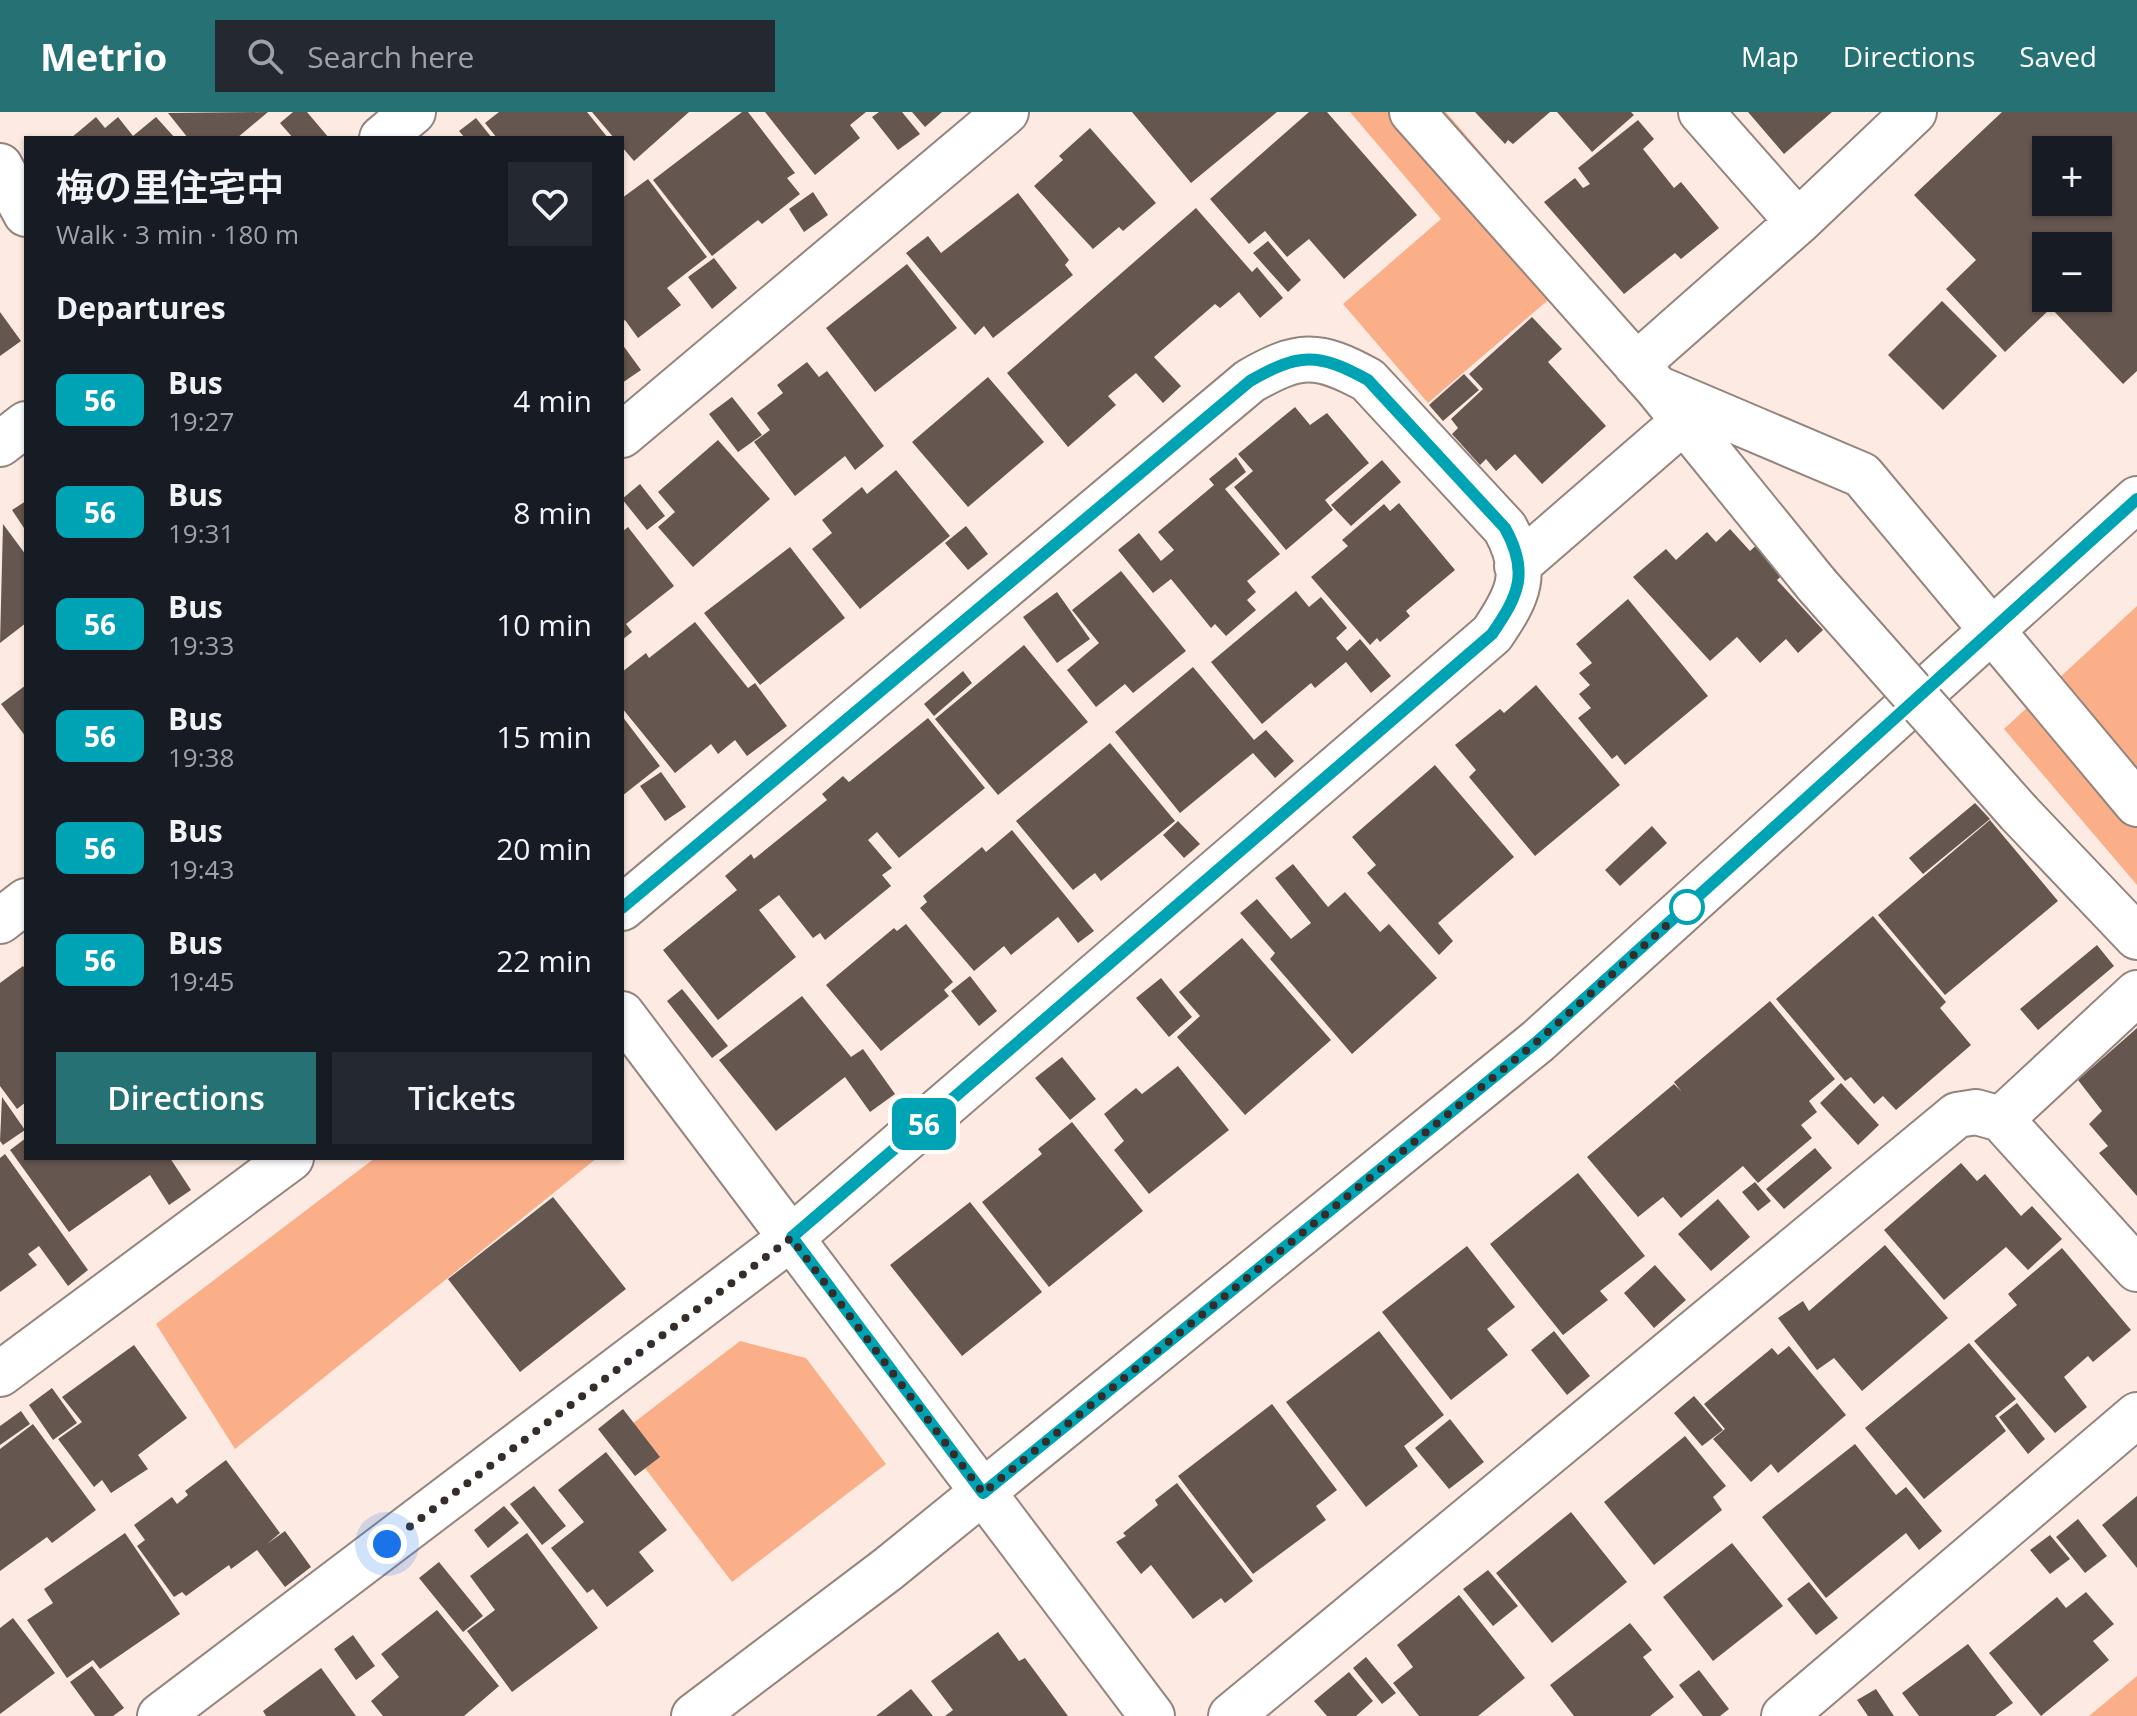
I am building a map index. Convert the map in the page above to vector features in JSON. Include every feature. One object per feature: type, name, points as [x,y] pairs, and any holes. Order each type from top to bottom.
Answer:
[{"type":"street","points":[[384,136],[413,112]]},
{"type":"street","points":[[624,433],[1006,112]]},
{"type":"street","points":[[1412,112],[1659,391],[1817,585],[2019,813],[2137,937]]},
{"type":"street","points":[[1701,112],[1798,222]]},
{"type":"street","points":[[1517,566],[1798,222],[1914,112]]},
{"type":"street","points":[[0,166],[24,210]]},
{"type":"street","points":[[160,1716],[791,1238],[1492,634],[1517,598],[1514,546],[1505,528],[1368,380],[1341,365],[1310,356],[1282,363],[1238,391],[624,906]]},
{"type":"street","points":[[1659,391],[1862,475],[2137,804]]},
{"type":"street","points":[[0,444],[24,426]]},
{"type":"street","points":[[694,1716],[983,1493],[1538,1041],[2137,499]]},
{"type":"street","points":[[0,921],[24,903]]},
{"type":"street","points":[[2001,1119],[2137,993]]},
{"type":"street","points":[[624,1017],[1152,1716]]},
{"type":"street","points":[[1231,1716],[1957,1115],[1976,1112],[2001,1119],[2137,1269]]},
{"type":"street","points":[[0,1374],[288,1160]]},
{"type":"street","points":[[1784,1716],[2137,1415]]},
{"type":"shaded area","points":[[1350,112],[1446,112],[1582,271],[1428,403],[1343,304],[1441,219]]},
{"type":"shaded area","points":[[2137,606],[2137,885],[2004,729]]},
{"type":"shaded area","points":[[372,1160],[595,1160],[235,1449],[156,1324]]},
{"type":"shaded area","points":[[740,1341],[806,1358],[886,1464],[732,1582],[619,1434]]},
{"type":"shaded area","points":[[2137,1676],[2137,1716],[2089,1716]]},
{"type":"building","points":[[268,112],[239,136],[186,136],[168,113]]},
{"type":"building","points":[[293,112],[307,112],[327,136],[291,136],[280,123]]},
{"type":"building","points":[[499,112],[587,112],[606,136],[495,136],[485,123]]},
{"type":"building","points":[[592,112],[689,112],[634,161],[624,149],[624,136],[612,136]]},
{"type":"building","points":[[742,112],[748,112],[795,173],[787,178],[800,194],[762,224],[758,220],[712,256],[653,180]]},
{"type":"building","points":[[765,112],[866,112],[850,125],[860,138],[815,175]]},
{"type":"building","points":[[879,112],[902,112],[920,134],[898,150],[872,117]]},
{"type":"building","points":[[912,112],[942,112],[925,127]]},
{"type":"building","points":[[1132,112],[1277,112],[1191,183]]},
{"type":"building","points":[[1309,112],[1327,112],[1417,215],[1344,279],[1309,239],[1287,257],[1265,231],[1249,244],[1210,199]]},
{"type":"building","points":[[1475,112],[1550,112],[1513,144],[1508,140],[1505,144]]},
{"type":"building","points":[[1557,112],[1631,112],[1634,115],[1592,152]]},
{"type":"building","points":[[1748,112],[1832,112],[1784,154]]},
{"type":"building","points":[[2002,112],[2137,112],[2137,371],[2123,384],[2055,312],[2112,312],[2112,232],[2032,232],[2032,312],[2047,312],[2005,352],[1946,289],[1976,260],[1914,195]]},
{"type":"building","points":[[96,117],[105,128],[118,117],[133,136],[73,136]]},
{"type":"building","points":[[156,117],[173,136],[133,136]]},
{"type":"building","points":[[476,118],[490,136],[463,136],[459,131]]},
{"type":"building","points":[[1638,120],[1654,139],[1643,149],[1674,188],[1681,182],[1719,228],[1681,259],[1675,253],[1624,294],[1544,202],[1575,178],[1583,188],[1590,184],[1578,168]]},
{"type":"building","points":[[1090,128],[1156,203],[1123,231],[1119,227],[1093,249],[1034,186],[1063,160],[1059,156]]},
{"type":"building","points":[[648,179],[707,257],[667,288],[681,305],[638,338],[624,321],[624,197]]},
{"type":"building","points":[[813,192],[828,215],[804,232],[789,209]]},
{"type":"building","points":[[1018,193],[1069,260],[1065,265],[1073,275],[993,338],[984,326],[975,335],[906,253],[928,236],[941,253]]},
{"type":"building","points":[[1196,208],[1252,272],[1257,267],[1283,298],[1260,318],[1239,292],[1220,308],[1215,304],[1154,357],[1181,386],[1163,403],[1136,373],[1108,396],[1116,405],[1068,447],[1007,373]]},
{"type":"building","points":[[1268,241],[1301,280],[1288,292],[1253,253]]},
{"type":"building","points":[[714,258],[737,288],[712,309],[688,277]]},
{"type":"building","points":[[907,264],[957,328],[875,392],[826,328]]},
{"type":"building","points":[[1942,301],[1997,356],[1943,410],[1888,355]]},
{"type":"building","points":[[0,312],[21,341],[0,356]]},
{"type":"building","points":[[1532,317],[1562,349],[1548,362],[1606,426],[1542,484],[1515,454],[1496,471],[1486,459],[1480,465],[1452,434],[1458,428],[1451,419],[1483,389],[1469,374]]},
{"type":"building","points":[[624,347],[641,370],[624,382]]},
{"type":"building","points":[[807,362],[819,377],[827,371],[884,446],[855,470],[845,456],[795,496],[754,442],[770,430],[757,413],[783,393],[777,385]]},
{"type":"building","points":[[1464,374],[1479,390],[1443,421],[1429,405]]},
{"type":"building","points":[[988,377],[1044,442],[968,507],[912,442]]},
{"type":"building","points":[[732,397],[762,435],[738,452],[709,414]]},
{"type":"building","points":[[1295,407],[1310,425],[1327,413],[1369,463],[1325,500],[1333,510],[1286,550],[1234,487],[1253,471],[1238,454]]},
{"type":"building","points":[[718,440],[770,499],[693,567],[658,527],[675,512],[658,492]]},
{"type":"building","points":[[1236,457],[1246,472],[1225,489],[1280,554],[1247,581],[1256,592],[1247,600],[1256,610],[1226,636],[1215,624],[1211,628],[1171,579],[1153,593],[1118,550],[1139,533],[1161,561],[1174,550],[1158,532],[1214,485],[1209,479]]},
{"type":"building","points":[[1382,460],[1401,482],[1351,526],[1331,505]]},
{"type":"building","points":[[896,470],[950,536],[860,609],[812,549],[832,533],[822,520],[862,487],[867,494]]},
{"type":"building","points":[[640,484],[665,516],[647,530],[624,497]]},
{"type":"building","points":[[24,502],[24,528],[12,510]]},
{"type":"building","points":[[1399,503],[1455,570],[1406,611],[1410,616],[1380,642],[1377,638],[1370,645],[1311,577],[1348,546],[1342,540],[1384,504],[1390,511]]},
{"type":"building","points":[[3,524],[24,552],[24,625],[0,643]]},
{"type":"building","points":[[966,526],[988,554],[968,570],[945,543]]},
{"type":"building","points":[[628,527],[674,586],[626,624],[632,632],[624,638],[624,530]]},
{"type":"building","points":[[1730,529],[1750,551],[1761,541],[1788,570],[1777,580],[1823,630],[1798,653],[1786,639],[1760,663],[1737,637],[1710,661],[1633,577],[1666,549],[1676,560],[1707,532],[1716,542]]},
{"type":"building","points":[[790,547],[845,618],[760,685],[704,613]]},
{"type":"building","points":[[1121,571],[1186,651],[1133,693],[1125,684],[1096,707],[1067,670],[1099,643],[1072,610]]},
{"type":"building","points":[[1296,591],[1309,607],[1321,597],[1347,628],[1336,638],[1347,651],[1360,639],[1391,676],[1371,693],[1346,662],[1315,688],[1311,683],[1262,724],[1211,662]]},
{"type":"building","points":[[1057,592],[1090,639],[1057,663],[1023,617]]},
{"type":"building","points":[[1628,599],[1708,696],[1625,765],[1617,755],[1612,759],[1578,718],[1591,708],[1579,694],[1590,685],[1579,673],[1592,663],[1576,644]]},
{"type":"building","points":[[695,622],[748,688],[755,683],[787,726],[747,756],[735,740],[718,754],[711,744],[675,773],[624,710],[624,670],[646,653],[649,658]]},
{"type":"building","points":[[1024,645],[1088,722],[998,795],[935,719]]},
{"type":"building","points":[[1193,667],[1254,740],[1266,730],[1294,761],[1275,778],[1253,753],[1180,813],[1115,732]]},
{"type":"building","points":[[963,671],[972,683],[934,716],[924,704]]},
{"type":"building","points":[[1536,685],[1620,785],[1535,856],[1469,777],[1476,770],[1455,745],[1500,709],[1504,713]]},
{"type":"building","points":[[24,687],[24,734],[1,704]]},
{"type":"building","points":[[928,718],[985,788],[899,858],[877,832],[868,840],[892,868],[882,875],[891,886],[825,940],[820,933],[813,938],[779,895],[759,910],[796,957],[718,1020],[663,950],[737,890],[725,876],[751,854],[754,859],[827,800],[822,794],[843,776],[849,782]]},
{"type":"building","points":[[624,719],[660,766],[624,794]]},
{"type":"building","points":[[1110,743],[1175,821],[1101,881],[1095,873],[1073,890],[1016,821]]},
{"type":"building","points":[[1435,765],[1514,857],[1438,923],[1453,941],[1439,955],[1367,873],[1376,865],[1352,837]]},
{"type":"building","points":[[661,772],[686,807],[665,821],[640,786]]},
{"type":"building","points":[[1975,803],[1990,819],[1923,874],[1909,858]]},
{"type":"building","points":[[1990,820],[2058,901],[1945,995],[1878,915]]},
{"type":"building","points":[[1178,821],[1200,844],[1184,858],[1163,835]]},
{"type":"building","points":[[1652,826],[1667,843],[1620,886],[1605,870]]},
{"type":"building","points":[[1012,830],[1094,931],[1078,943],[1058,917],[1011,955],[1004,946],[974,971],[920,908],[927,902],[923,896],[982,847],[986,852]]},
{"type":"building","points":[[1293,864],[1328,907],[1345,892],[1380,932],[1389,924],[1437,978],[1352,1054],[1270,959],[1275,953],[1240,913],[1257,899],[1291,939],[1311,923],[1275,878]]},
{"type":"building","points":[[1873,916],[1946,1002],[1940,1008],[1971,1045],[1896,1110],[1883,1096],[1874,1104],[1851,1077],[1845,1081],[1776,999]]},
{"type":"building","points":[[906,924],[953,982],[944,990],[949,996],[881,1051],[826,985],[894,928],[897,931]]},
{"type":"building","points":[[1242,938],[1331,1040],[1245,1115],[1177,1037],[1200,1016],[1179,992]]},
{"type":"building","points":[[2097,945],[2114,966],[2038,1030],[2020,1009]]},
{"type":"building","points":[[24,967],[24,1104],[17,1109],[0,1086],[0,983]]},
{"type":"building","points":[[970,976],[997,1011],[979,1026],[951,991]]},
{"type":"building","points":[[1161,978],[1192,1017],[1169,1037],[1136,998]]},
{"type":"building","points":[[682,989],[728,1046],[712,1058],[667,1001]]},
{"type":"building","points":[[802,996],[851,1057],[863,1049],[895,1094],[870,1112],[845,1077],[776,1131],[719,1060]]},
{"type":"building","points":[[1770,1001],[1835,1079],[1809,1101],[1817,1112],[1801,1125],[1812,1138],[1758,1183],[1743,1166],[1681,1218],[1663,1197],[1638,1217],[1587,1157],[1674,1084],[1681,1091],[1674,1082]]},
{"type":"building","points":[[2137,1028],[2137,1196],[2099,1153],[2108,1146],[2089,1124],[2102,1111],[2078,1080]]},
{"type":"building","points":[[1062,1057],[1096,1099],[1070,1120],[1035,1078]]},
{"type":"building","points":[[1178,1066],[1229,1130],[1149,1194],[1114,1150],[1124,1141],[1104,1114],[1136,1088],[1142,1094]]},
{"type":"building","points":[[1841,1083],[1879,1125],[1858,1145],[1820,1103]]},
{"type":"building","points":[[2,1097],[24,1131],[3,1145],[0,1141]]},
{"type":"building","points":[[1072,1122],[1143,1211],[1049,1287],[982,1202],[1042,1154],[1038,1149]]},
{"type":"building","points":[[24,1140],[24,1160],[171,1160],[191,1190],[169,1205],[150,1175],[69,1232],[10,1150]]},
{"type":"building","points":[[1815,1148],[1832,1168],[1784,1209],[1766,1189]]},
{"type":"building","points":[[5,1154],[88,1270],[68,1286],[39,1246],[28,1254],[37,1265],[0,1292],[0,1158]]},
{"type":"building","points":[[1961,1163],[1977,1181],[1985,1174],[2021,1216],[2032,1206],[2062,1239],[2028,1270],[2006,1247],[1944,1300],[1884,1230]]},
{"type":"building","points":[[1578,1173],[1645,1256],[1600,1291],[1608,1300],[1563,1335],[1490,1244]]},
{"type":"building","points":[[1755,1182],[1771,1201],[1758,1211],[1742,1192]]},
{"type":"building","points":[[553,1197],[626,1289],[520,1372],[448,1279]]},
{"type":"building","points":[[1718,1199],[1750,1237],[1711,1271],[1678,1234]]},
{"type":"building","points":[[970,1202],[1042,1292],[962,1356],[890,1265]]},
{"type":"building","points":[[1885,1245],[1948,1318],[1862,1391],[1834,1358],[1817,1370],[1778,1318],[1803,1301],[1809,1311]]},
{"type":"building","points":[[1467,1246],[1515,1307],[1487,1329],[1508,1355],[1451,1400],[1382,1312]]},
{"type":"building","points":[[2062,1248],[2131,1330],[2093,1362],[2088,1356],[2064,1377],[2087,1407],[2055,1433],[1974,1341],[2017,1305],[2008,1294]]},
{"type":"building","points":[[1655,1265],[1686,1300],[1654,1328],[1624,1293]]},
{"type":"building","points":[[1379,1331],[1444,1415],[1404,1446],[1418,1466],[1366,1507],[1286,1402]]},
{"type":"building","points":[[1554,1331],[1590,1376],[1567,1395],[1531,1350]]},
{"type":"building","points":[[1969,1343],[2016,1399],[1995,1416],[2006,1431],[1924,1499],[1865,1428]]},
{"type":"building","points":[[134,1345],[187,1418],[138,1455],[148,1469],[111,1493],[102,1480],[94,1487],[58,1439],[82,1422],[62,1397]]},
{"type":"building","points":[[1789,1346],[1846,1415],[1778,1473],[1771,1464],[1751,1482],[1713,1439],[1725,1429],[1704,1404],[1772,1348],[1778,1355]]},
{"type":"building","points":[[52,1388],[77,1423],[53,1440],[29,1405]]},
{"type":"building","points":[[1694,1396],[1723,1430],[1702,1446],[1674,1413]]},
{"type":"building","points":[[2017,1403],[2045,1439],[2028,1454],[1999,1417]]},
{"type":"building","points":[[1272,1404],[1337,1490],[1316,1506],[1326,1520],[1253,1574],[1178,1476]]},
{"type":"building","points":[[623,1409],[660,1457],[635,1476],[598,1429]]},
{"type":"building","points":[[21,1411],[30,1424],[0,1445],[0,1426]]},
{"type":"building","points":[[1450,1419],[1484,1462],[1449,1489],[1415,1448]]},
{"type":"building","points":[[33,1424],[96,1510],[52,1543],[47,1537],[0,1571],[0,1449]]},
{"type":"building","points":[[1685,1436],[1726,1486],[1713,1497],[1722,1510],[1654,1565],[1604,1502]]},
{"type":"building","points":[[1855,1444],[1896,1495],[1906,1487],[1942,1531],[1919,1550],[1906,1533],[1826,1598],[1762,1517]]},
{"type":"building","points":[[606,1452],[667,1530],[639,1552],[654,1571],[607,1607],[593,1589],[587,1593],[551,1548],[584,1522],[558,1490]]},
{"type":"building","points":[[226,1460],[280,1533],[267,1544],[285,1531],[311,1567],[285,1587],[257,1550],[231,1569],[229,1565],[186,1596],[182,1592],[174,1597],[137,1546],[145,1540],[134,1525],[172,1497],[177,1504],[188,1495],[185,1491]]},
{"type":"building","points":[[1177,1483],[1253,1581],[1225,1603],[1221,1598],[1193,1619],[1151,1565],[1141,1574],[1116,1542],[1158,1505],[1155,1500]]},
{"type":"building","points":[[534,1486],[566,1526],[542,1545],[510,1504]]},
{"type":"building","points":[[2137,1496],[2137,1568],[2102,1525]]},
{"type":"building","points":[[504,1506],[519,1523],[488,1548],[474,1530]]},
{"type":"building","points":[[1571,1512],[1627,1582],[1552,1643],[1496,1573]]},
{"type":"building","points":[[2078,1519],[2107,1556],[2085,1573],[2056,1537]]},
{"type":"building","points":[[125,1533],[180,1614],[100,1669],[93,1660],[67,1678],[27,1620],[53,1603],[44,1589]]},
{"type":"building","points":[[527,1533],[598,1628],[512,1692],[467,1631],[495,1610],[470,1576]]},
{"type":"building","points":[[2050,1535],[2070,1559],[2050,1574],[2030,1550]]},
{"type":"building","points":[[1732,1543],[1783,1606],[1713,1661],[1663,1597]]},
{"type":"building","points":[[439,1562],[483,1616],[463,1632],[419,1578]]},
{"type":"building","points":[[1488,1570],[1518,1606],[1493,1626],[1463,1589]]},
{"type":"building","points":[[1809,1582],[1838,1618],[1816,1635],[1787,1599]]},
{"type":"building","points":[[2086,1592],[2114,1624],[2093,1641],[2109,1660],[2041,1716],[1989,1653],[2057,1597],[2066,1608]]},
{"type":"building","points":[[1459,1595],[1525,1678],[1478,1716],[1419,1716],[1393,1683],[1413,1667],[1397,1645]]},
{"type":"building","points":[[437,1610],[499,1686],[464,1716],[383,1716],[371,1701],[399,1677],[381,1654]]},
{"type":"building","points":[[13,1618],[55,1673],[0,1714],[0,1628]]},
{"type":"building","points":[[1630,1623],[1652,1650],[1643,1657],[1674,1697],[1650,1716],[1574,1716],[1550,1685]]},
{"type":"building","points":[[998,1632],[1019,1661],[1025,1658],[1068,1716],[945,1716],[953,1710],[931,1681]]},
{"type":"building","points":[[353,1635],[375,1666],[356,1680],[334,1649]]},
{"type":"building","points":[[1968,1644],[2013,1703],[1995,1716],[1919,1716],[1902,1693]]},
{"type":"building","points":[[1366,1657],[1396,1693],[1382,1704],[1353,1668]]},
{"type":"building","points":[[92,1666],[124,1708],[113,1716],[95,1716],[70,1682]]},
{"type":"building","points":[[321,1668],[356,1716],[266,1716],[263,1711]]},
{"type":"building","points":[[1699,1670],[1729,1709],[1720,1716],[1703,1716],[1679,1685]]},
{"type":"building","points":[[1349,1672],[1373,1701],[1356,1716],[1327,1716],[1314,1701]]},
{"type":"building","points":[[911,1689],[933,1716],[876,1716]]},
{"type":"building","points":[[1876,1689],[1894,1716],[1868,1716],[1857,1700]]},
{"type":"bus line","name":"56","points":[[624,906],[1250,381],[1282,363],[1310,356],[1341,365],[1368,380],[1505,528],[1514,546],[1517,598],[1492,634],[791,1238],[983,1493],[1538,1041],[2137,499]]},
{"type":"route","points":[[387,1544],[791,1238],[983,1493],[1538,1041],[1697,898],[1687,907]]}]
